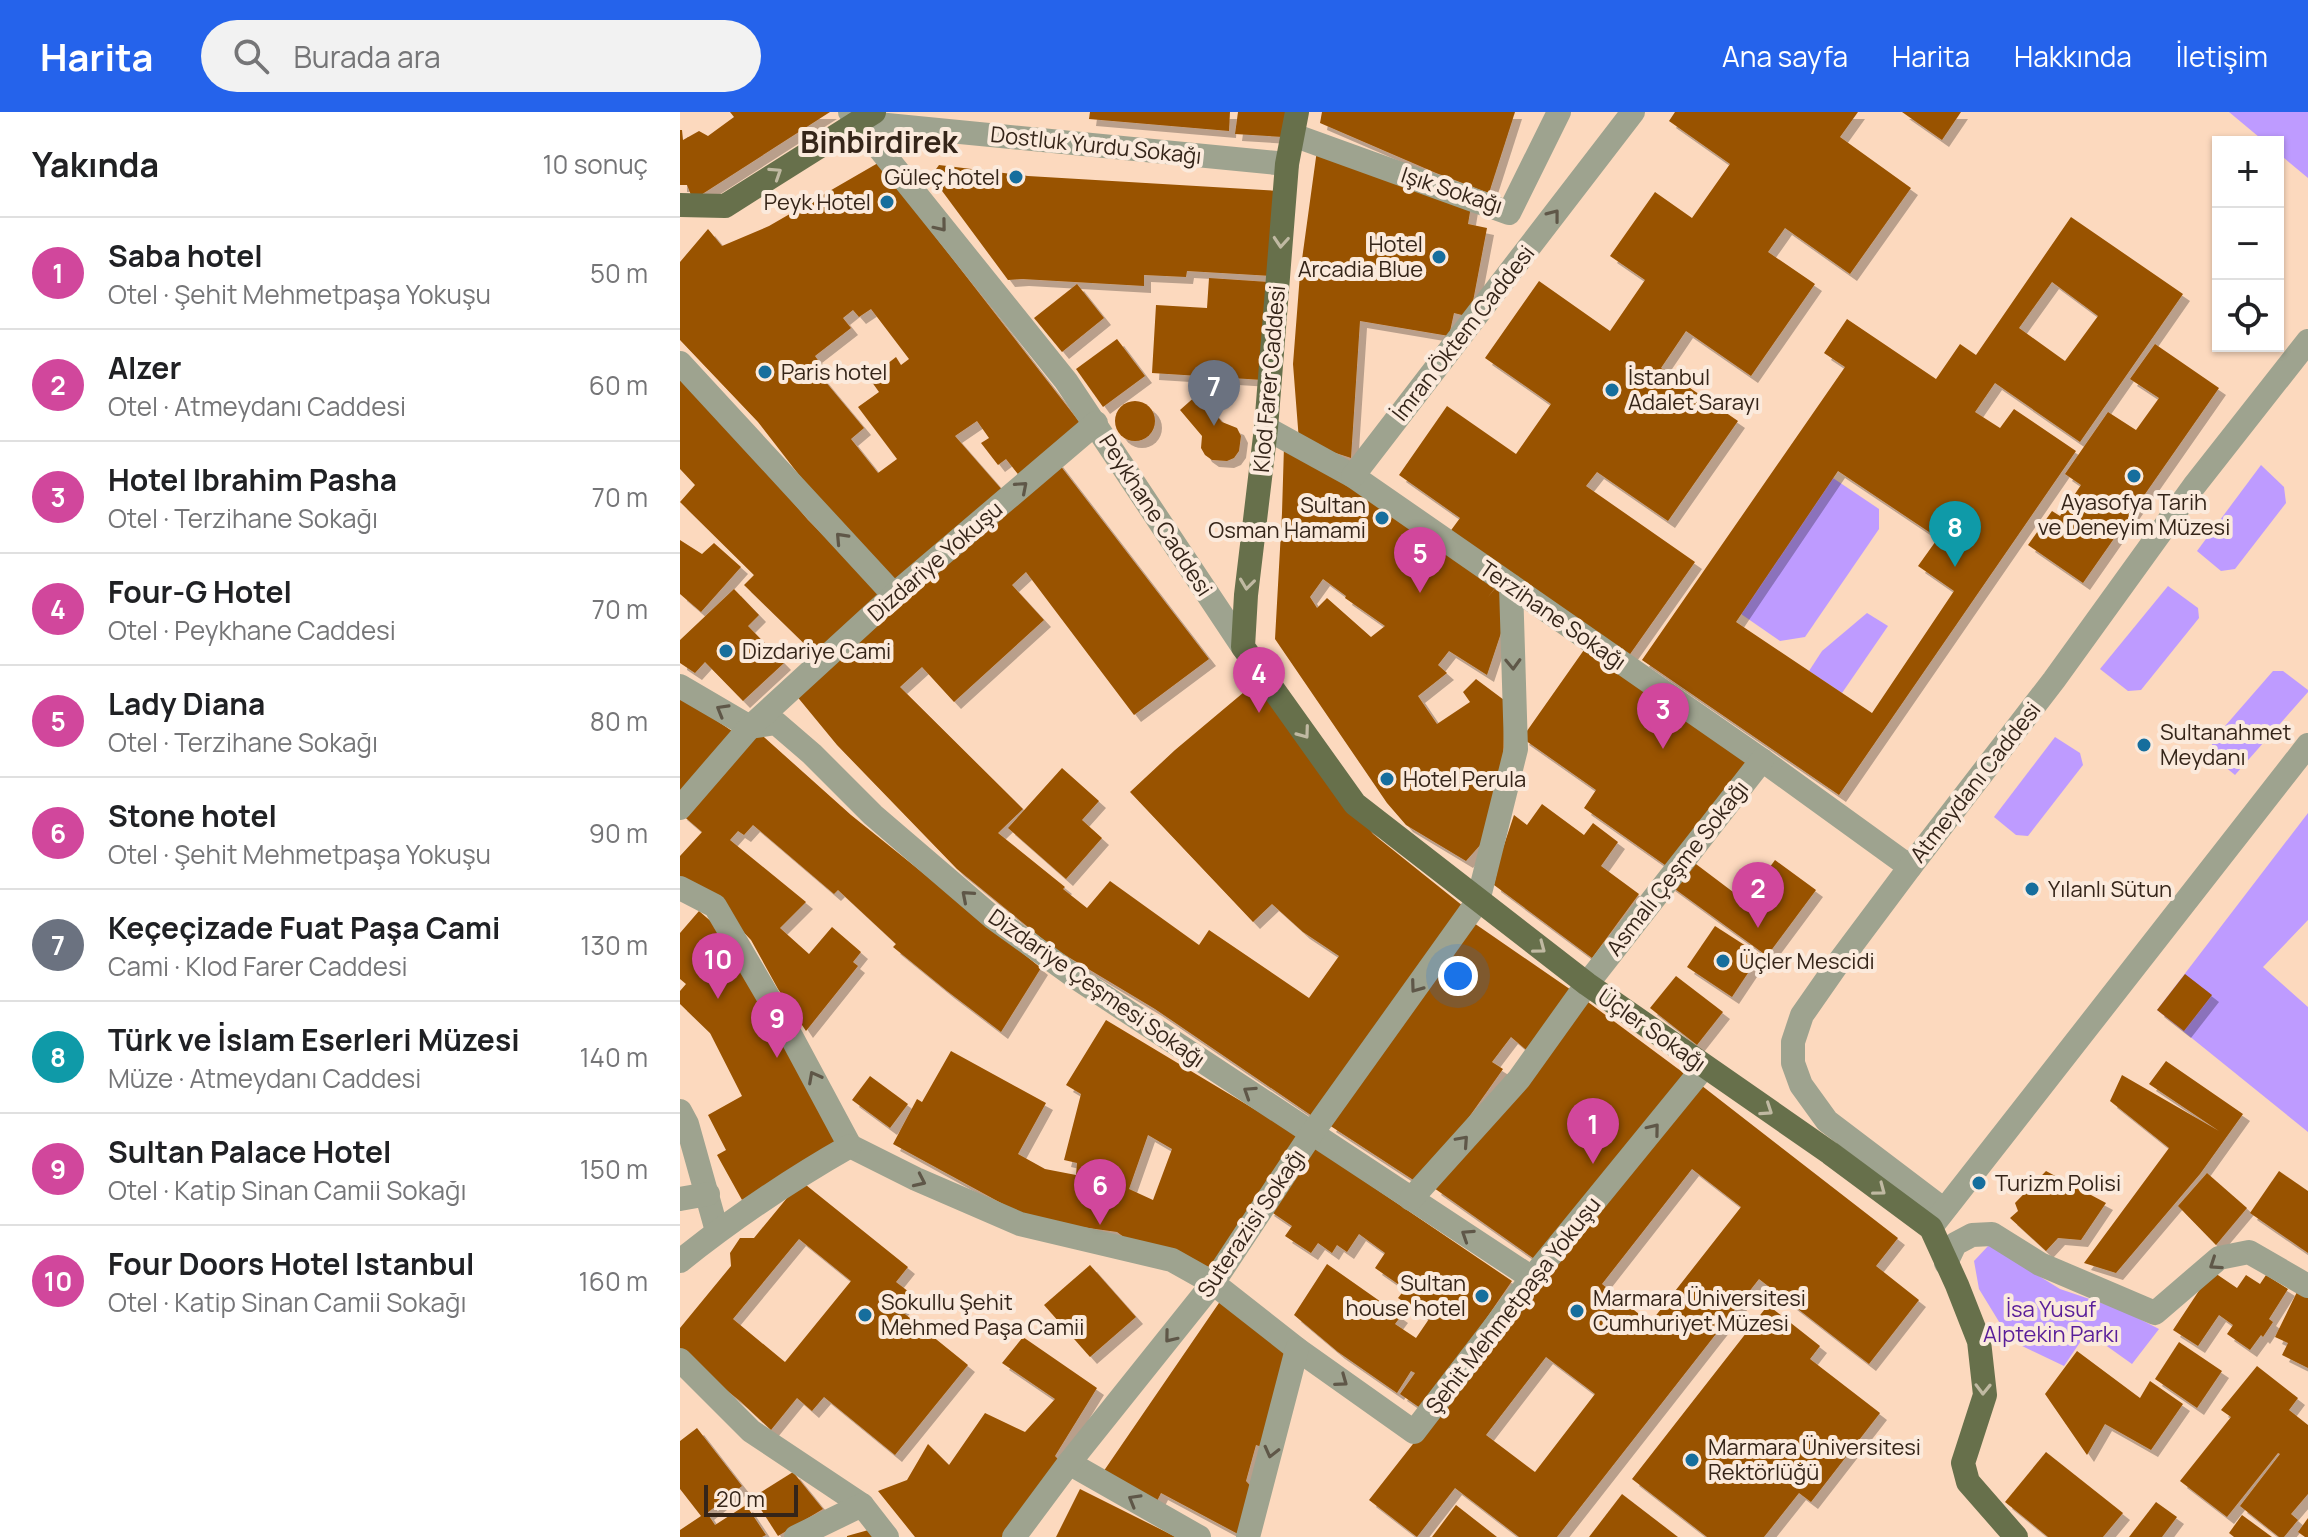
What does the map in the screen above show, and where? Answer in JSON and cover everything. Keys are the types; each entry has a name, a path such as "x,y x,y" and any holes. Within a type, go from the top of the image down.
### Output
{"main road":[{"path":"680,205 725,206 861,115"},
{"name":"Klod Farer Caddesi","path":"1243,647 1246,595 1266,428 1287,164 1295,123"},
{"name":"Peykhane Caddesi","path":"1243,647 1355,804 1478,901"},
{"name":"Üçler Sokağı","path":"1478,901 1704,1067 1830,1153 1937,1218"},
{"path":"1937,1218 1946,1263 1979,1341 1985,1395 1963,1463 1968,1482 2016,1537"}],"street":[{"name":"Işık Sokağı","path":"1295,123 1509,213 1559,112"},
{"name":"İmran Öktem Caddesi","path":"1353,476 1633,112"},
{"name":"Dostluk Yurdu Sokağı","path":"861,115 1287,164"},
{"name":"Peykhane Caddesi","path":"861,115 1096,423 1243,647"},
{"name":"Atmeydanı Caddesi","path":"1937,1218 1827,1121 1801,1085 1793,1063 1793,1042 1802,1015 1910,867 2054,680 2194,486 2308,341"},
{"path":"680,363 894,595"},
{"name":"Dizdariye Yokuşu","path":"680,808 750,727 894,595 1096,423"},
{"path":"1266,428 1353,476"},
{"name":"Terzihane Sokağı","path":"1353,476 1762,760 1910,867"},
{"path":"1478,901 1516,749 1511,586"},
{"name":"Dizdariye Çeşmesi Sokağı","path":"680,686 750,727 776,723 873,815 992,917 1078,979 1532,1278"},
{"path":"1937,1218 2308,745"},
{"name":"Asmalı Çeşme Sokağı","path":"1411,1199 1519,1079 1587,984 1762,760"},
{"path":"680,888 715,906 791,1036 850,1146 916,1179 1020,1224 1172,1260 1213,1283 1297,1349 1248,1537"},
{"name":"Suterazisi Sokağı","path":"1014,1537 1213,1283 1312,1133 1478,901"},
{"name":"Şehit Mehmetpaşa Yokuşu","path":"1297,1349 1414,1432 1532,1278 1704,1067"},
{"path":"680,1111 687,1124 717,1231"},
{"path":"680,1261 717,1231 796,1177 850,1146"},
{"path":"680,1199 708,1194"},
{"path":"1946,1263 1955,1244 1972,1235 1992,1234 2040,1264 2155,1313 2219,1258 2249,1252 2308,1286"},
{"path":"680,1360 751,1431 862,1505 887,1537"},
{"path":"1069,1463 1199,1537"},
{"path":"796,1537 862,1505"}],"green space":[{"path":"2229,112 2308,112 2308,178 2284,158 2284,136 2258,136"},
{"path":"2261,465 2284,487 2286,503 2235,569 2221,571 2197,551"},
{"path":"1833,478 1879,509 1879,529 1805,637 1780,641 1741,614"},
{"path":"2168,586 2198,608 2199,618 2141,690 2128,691 2100,669"},
{"path":"1867,613 1888,626 1842,693 1809,671 1822,651"},
{"path":"2273,671 2283,671 2308,692 2235,775 2212,756 2212,741"},
{"path":"2055,737 2080,753 2083,765 2028,836 2016,835 1994,817"},
{"path":"2308,813 2308,920 2263,967 2308,1007 2308,1132 2157,1010"},
{"name":"İsa Yusuf Alptekin Parkı","path":"1989,1245 2060,1289 2122,1310 2159,1329 2132,1364 2087,1332 2064,1366 2020,1345 2001,1325 1979,1289 1974,1261"}],"building":[{"path":"730,112 830,112 693,200 687,185 680,185 680,130 683,140 699,131 708,136 734,117"},
{"path":"1090,112 1230,112 1229,131 1089,119"},
{"path":"1238,112 1288,112 1283,137 1235,134"},
{"path":"1322,112 1515,112 1489,193 1320,123"},
{"name":"İstanbul Adalet Sarayı","path":"1675,112 1858,112 1840,137 1911,188 1850,274 1785,228 1768,252 1815,284 1751,376 1686,331 1661,368 1738,421 1668,521 1597,472 1586,486 1695,562 1628,657 1449,533 1460,518 1399,475 1447,406 1516,454 1551,404 1485,358 1539,281 1610,331 1645,280 1610,256 1655,192 1692,218 1730,164 1669,121"},
{"path":"1902,112 1961,112 1942,140"},
{"path":"1317,150 1471,206 1468,224 1487,228 1470,317 1454,313 1449,336 1360,321 1351,458 1299,441 1293,364 1300,274"},
{"path":"878,163 1084,428 1021,478 1006,459 998,465 981,443 989,438 977,421 955,436 1004,492 900,588 851,542 758,422 680,340 680,262 708,229 722,246 769,226","holes":["871,309 909,359 901,365 896,357 869,378 879,392 858,407 897,459 878,473 851,439 864,428 820,375 825,370 815,356 851,328 843,318 853,310 859,317"]},
{"path":"939,165 1028,176 1279,191 1273,276 1187,271 1186,277 1144,275 1144,286 1008,280 931,176"},
{"path":"2071,217 2183,294 2080,442 1995,383 1975,412 2000,428 2014,409 2076,451 1839,795 1642,660 1845,367 1824,353 1847,319 1936,379 1960,344 1976,355","holes":["2052,282 2098,316 2065,361 2019,328","1838,471 1938,538 1918,566 1954,591 1872,713 1736,622"]},
{"path":"1209,278 1269,282 1263,380 1152,373 1156,305 1207,308"},
{"path":"1077,284 1104,318 1062,352 1034,318"},
{"path":"1117,339 1145,376 1103,407 1076,369"},
{"path":"2155,344 2219,388 2083,583 2028,545 2052,511 2060,516 2081,485 2065,474 2108,412 2136,430 2159,398 2130,379"},
{"path":"680,377 740,440 808,520 884,595 820,659 744,585 754,575 680,502 695,485 680,469"},
{"path":"1198,394 1222,422 1237,428 1241,436 1239,451 1234,458 1212,460 1201,448 1202,436 1180,410"},
{"path":"1135,401 1149,407 1155,421 1149,435 1135,441 1121,435 1115,421 1121,407"},
{"path":"1284,446 1327,467 1495,588 1488,597 1502,580 1510,606 1487,675 1449,651 1438,665 1447,673 1418,696 1437,724 1470,702 1463,692 1476,679 1508,703 1503,763 1490,834 1466,861 1406,825 1387,803 1275,639","holes":["1323,579 1345,598 1385,626 1371,637 1327,598 1317,608 1310,597"]},
{"path":"1056,460 1209,659 1134,715 1026,572 1012,585 1044,620 954,702 922,667 900,687 1023,809 998,833 1087,908 1110,881 1199,945 1209,930 1309,998 1339,956 1303,932 1272,904 1253,922 1130,792 1256,682 1373,834 1468,910 1318,1120 1155,1009 1055,949 957,869 837,745 795,694"},
{"path":"680,540 702,554 714,543 741,567 701,612 680,594"},
{"name":"Dizdariye Cami","path":"734,589 759,615 748,626 784,663 743,701 705,662 695,673 680,663 680,640"},
{"path":"1586,647 1749,762 1672,870 1584,808 1596,790 1522,738"},
{"path":"680,696 738,735 680,801"},
{"path":"755,729 851,815 1041,968 1001,1032 893,947 896,944 838,890 834,894 753,825 744,835 738,831 730,840 806,902 780,928 809,954 832,927 861,952 853,962 858,966 806,1031 751,940 680,877 680,856 702,832 680,813"},
{"path":"1062,768 1099,801 1082,820 1102,838 1066,879 1008,828"},
{"path":"1542,804 1584,835 1593,823 1618,842 1601,866 1639,894 1592,958 1494,885 1514,815 1527,825"},
{"path":"1688,858 1745,901 1775,860 1816,890 1767,956 1668,884"},
{"path":"699,911 728,936 846,1145 742,1200 717,1155 726,1150 708,1115 742,1096 710,1033 680,1004 680,991 686,984 680,979 680,933"},
{"path":"1471,921 1574,992 1531,1054 1511,1037 1492,1062 1503,1069 1421,1185 1329,1125"},
{"name":"Üçler Mescidi","path":"1715,926 1760,955 1732,997 1687,967"},
{"path":"2185,974 2212,995 2184,1031 2157,1010"},
{"path":"1676,976 1723,1012 1697,1045 1650,1008"},
{"path":"1584,999 1689,1077 1540,1263 1434,1188"},
{"path":"1106,1020 1304,1139 1220,1270 1136,1246 1117,1232 1032,1220 893,1144 917,1099 922,1102 951,1051 1046,1103 1018,1154 1045,1169 1076,1175 1077,1163 1064,1160 1081,1094 1066,1085","holes":["1148,1135 1172,1149 1153,1200 1129,1189"]},
{"path":"2166,1061 2243,1114 2200,1174 2116,1273 2084,1263 2169,1148 2110,1101 2122,1075 2219,1131 2149,1084"},
{"path":"870,1076 908,1104 890,1128 852,1100"},
{"name":"Marmara Üniversitesi Cumhuriyet Müzesi","path":"1697,1082 1898,1238 1876,1266 1919,1300 1869,1364 1759,1279 1557,1537 1519,1537 1455,1488 1417,1537 1369,1500","holes":["1692,1169 1741,1207 1650,1323 1602,1284","1546,1357 1595,1394 1535,1472 1486,1435"]},
{"path":"1311,1145 1512,1281 1423,1410 1400,1394 1415,1373 1411,1371 1397,1393 1338,1352 1294,1315 1327,1264 1401,1316 1395,1324 1416,1338 1429,1319 1398,1298 1405,1289 1375,1268 1385,1253 1359,1234 1347,1252 1337,1245 1332,1253 1318,1243 1311,1253 1285,1236 1292,1226 1267,1209"},
{"path":"2046,1171 2106,1203 2081,1240 2058,1238 2046,1251 2010,1218 2018,1211 2015,1203"},
{"path":"2279,1171 2308,1191 2308,1253 2250,1213"},
{"path":"2207,1173 2247,1208 2216,1245 2178,1206"},
{"name":"Sokullu Şehit Mehmed Paşa Camii","path":"801,1181 908,1267 896,1282 913,1295 900,1310 968,1365 895,1455 824,1397 812,1411 797,1398 771,1430 680,1353 680,1328 731,1266 730,1253 740,1238 754,1238","holes":["799,1239 851,1281 785,1362 733,1319"]},
{"path":"1090,1265 1136,1317 1090,1357 1044,1305"},
{"path":"2212,1271 2237,1288 2246,1275 2260,1284 2266,1275 2288,1289 2269,1319 2273,1322 2250,1350 2227,1334 2233,1325 2219,1315 2198,1346 2173,1330"},
{"path":"2297,1292 2308,1298 2308,1368 2282,1355 2288,1343 2275,1337"},
{"path":"1221,1300 1290,1353 1268,1449 1256,1445 1246,1481 1259,1495 1238,1534 1161,1493 1154,1507 1099,1478"},
{"path":"1768,1305 1820,1346 1810,1359 1880,1413 1811,1502 1799,1493 1764,1537 1707,1537 1632,1479"},
{"path":"1023,1337 1097,1388 1055,1456 1064,1465 1007,1537 915,1537 878,1491 907,1480 928,1444 949,1465 985,1413 1025,1432 1055,1399 1002,1363"},
{"path":"2179,1342 2222,1371 2197,1408 2155,1379"},
{"path":"2077,1351 2140,1398 2150,1381 2183,1404 2151,1450 2105,1424 2087,1455 2045,1394"},
{"path":"2257,1366 2298,1398 2289,1410 2308,1425 2308,1494 2291,1514 2298,1520 2284,1537 2279,1537 2240,1506 2280,1454 2227,1517 2180,1481 2231,1417 2221,1410"},
{"path":"697,1428 742,1486 707,1513 715,1525 746,1505 766,1535 680,1537 680,1530 701,1516 680,1489 680,1441"},
{"path":"2046,1452 2123,1513 2103,1537 2048,1537 2005,1502"},
{"path":"793,1472 823,1509 778,1536 753,1497"},
{"path":"1080,1489 1176,1537 1056,1537"},
{"path":"1622,1494 1678,1537 1589,1537"},
{"path":"2156,1502 2177,1517 2162,1537 2129,1537"},
{"path":"1456,1505 1497,1537 1432,1537"},
{"path":"2242,1515 2272,1537 2234,1537 2229,1533"},
{"path":"2308,1518 2308,1537 2305,1537 2298,1532"},
{"path":"872,1529 879,1537 847,1537 847,1536"}],"place":[{"name":"Güleç hotel","path":"1016,177"},
{"name":"Peyk Hotel","path":"887,202"},
{"name":"Hotel Arcadia Blue","path":"1439,257"},
{"name":"Paris hotel","path":"765,372"},
{"name":"İstanbul Adalet Sarayı","path":"1612,390"},
{"name":"Keçeçizade Fuat Paşa Cami","path":"1214,426"},
{"name":"Ayasofya Tarih ve Deneyim Müzesi","path":"2134,476"},
{"name":"Sultan Osman Hamami","path":"1382,518"},
{"name":"Türk ve İslam Eserleri Müzesi","path":"1955,567"},
{"name":"Lady Diana","path":"1420,593"},
{"name":"Dizdariye Cami","path":"726,651"},
{"name":"Four-G Hotel","path":"1259,713"},
{"name":"Sultanahmet Meydanı","path":"2144,745"},
{"name":"Hotel Ibrahim Pasha","path":"1663,749"},
{"name":"Hotel Perula","path":"1387,779"},
{"name":"Yılanlı Sütun","path":"2032,889"},
{"name":"Alzer","path":"1758,928"},
{"name":"Üçler Mescidi","path":"1723,961"},
{"name":"Four Doors Hotel Istanbul","path":"718,999"},
{"name":"Sultan Palace Hotel","path":"777,1058"},
{"name":"Saba hotel","path":"1593,1164"},
{"name":"Turizm Polisi","path":"1979,1183"},
{"name":"Stone hotel","path":"1100,1225"},
{"name":"Sultan house hotel","path":"1482,1296"},
{"name":"Marmara Üniversitesi Cumhuriyet Müzesi","path":"1577,1311"},
{"name":"Sokullu Şehit Mehmed Paşa Camii","path":"865,1315"},
{"name":"Marmara Üniversitesi Rektörlüğü","path":"1692,1460"}],"district":[{"name":"Binbirdirek","path":"879,143"}]}
